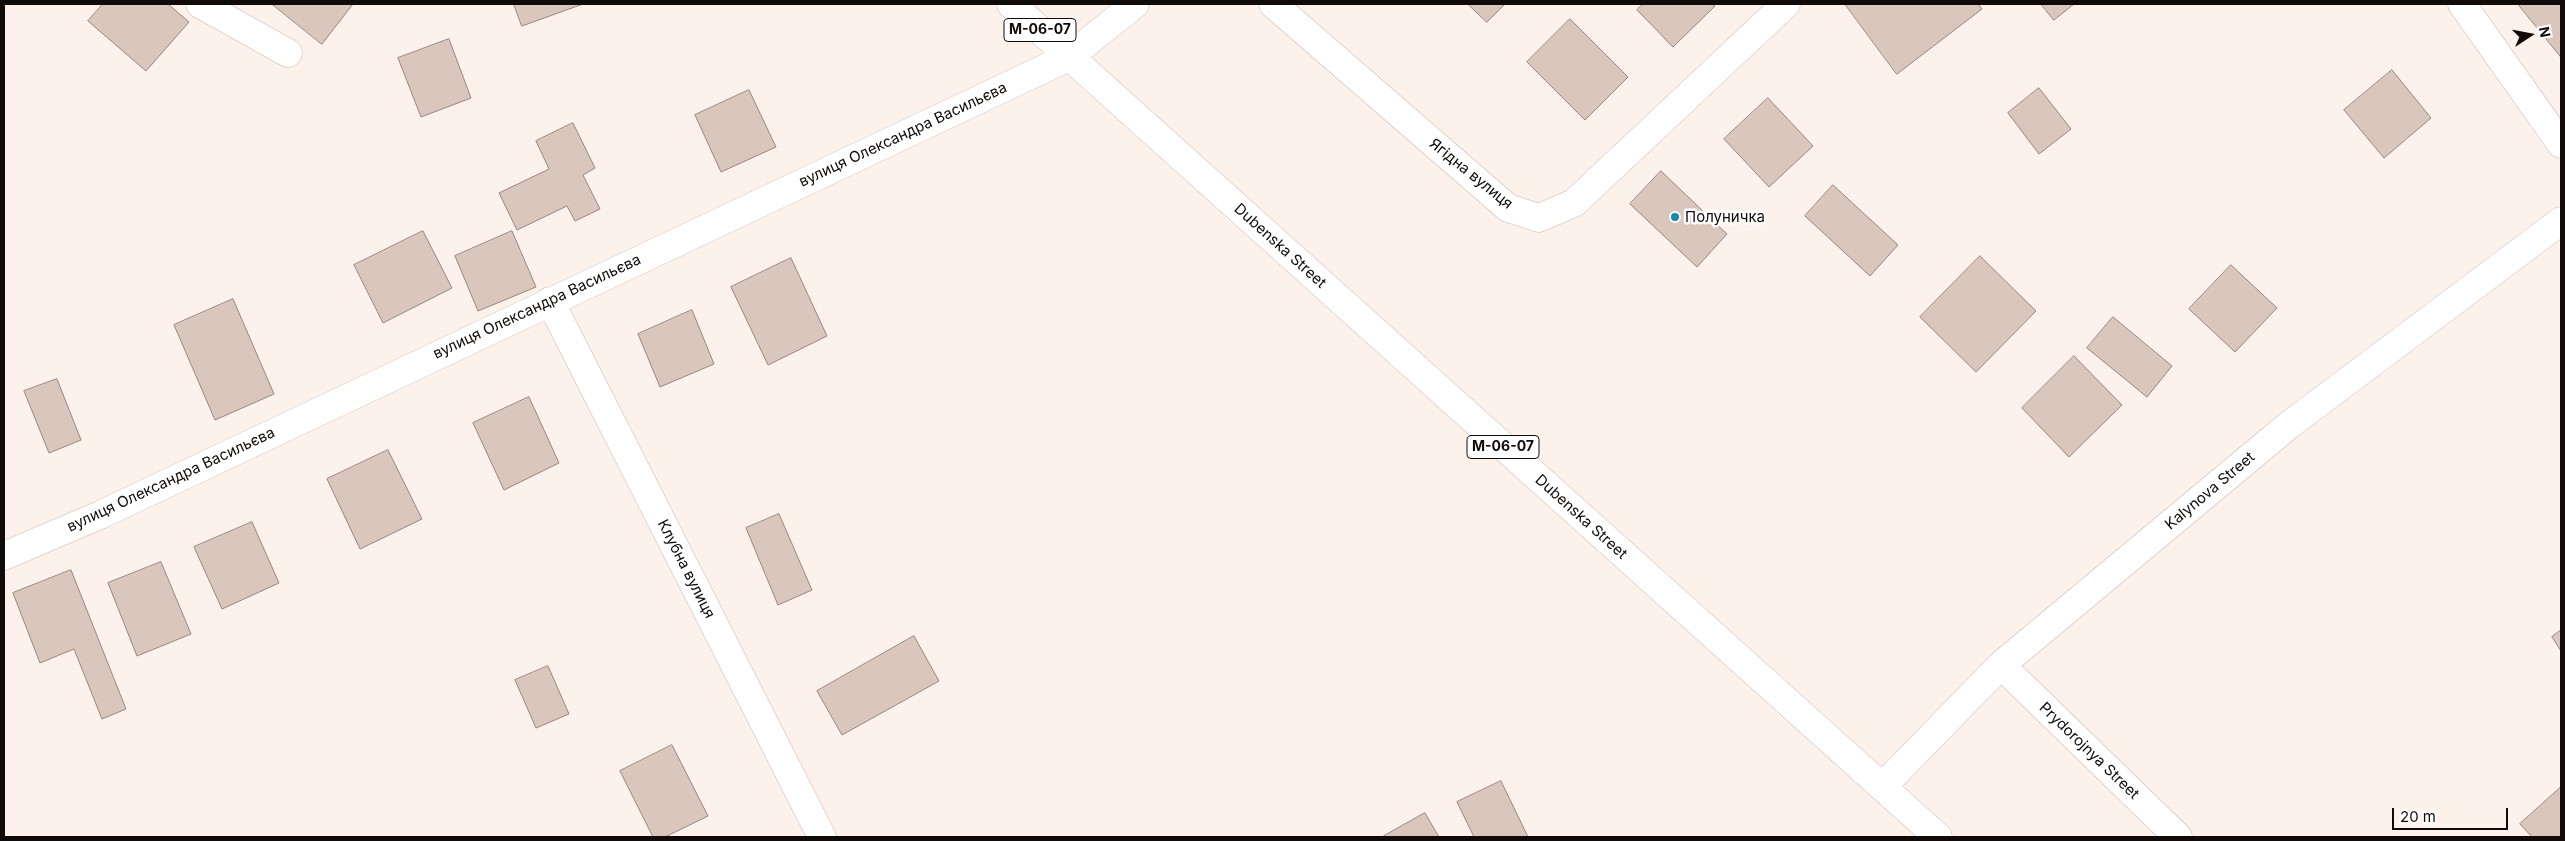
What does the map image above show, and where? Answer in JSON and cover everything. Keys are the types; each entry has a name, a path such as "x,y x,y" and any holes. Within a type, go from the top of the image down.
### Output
{"street":[{"path":"200,4 288,53"},
{"name":"М-06-07","path":"1011,4 1069,56"},
{"name":"вулиця Олександра Васильєва","path":"4,556 100,515 1069,56 1136,4"},
{"name":"Ягідна вулиця","path":"1274,4 1508,208 1540,218 1574,202 1786,4"},
{"path":"2462,4 2561,144"},
{"name":"Dubenska Street","path":"1069,56 1938,837"},
{"name":"Kalynova Street","path":"1882,787 2001,665 2289,424 2561,222"},
{"name":"Клубна вулиця","path":"550,301 822,837"},
{"name":"Prydorojnya Street","path":"2001,665 2178,837"}],"building":[{"path":"103,4 168,4 189,22 146,71 88,21"},
{"path":"272,4 353,4 322,44"},
{"path":"514,4 583,4 522,26"},
{"path":"1468,4 1505,4 1487,22"},
{"path":"1643,4 1712,4 1715,6 1673,47 1637,10"},
{"path":"1845,4 1978,4 1982,9 1897,74"},
{"path":"2041,4 2074,4 2054,20"},
{"path":"2518,4 2561,4 2561,57"},
{"path":"1570,19 1628,77 1585,120 1527,62"},
{"path":"449,39 471,98 421,117 398,58"},
{"path":"2392,70 2431,118 2384,158 2344,110"},
{"path":"2039,88 2071,129 2039,154 2008,113"},
{"path":"749,90 776,147 721,172 695,115"},
{"path":"1768,98 1813,146 1769,187 1724,139"},
{"path":"573,123 595,168 583,175 600,209 575,221 567,206 517,230 499,193 549,169 536,141"},
{"path":"1661,171 1727,234 1697,267 1630,204"},
{"path":"1833,185 1898,245 1870,276 1805,216"},
{"path":"423,231 452,288 383,323 354,265"},
{"path":"512,231 536,287 478,311 455,256"},
{"path":"1980,256 2036,311 1976,372 1920,317"},
{"path":"791,258 827,336 768,365 731,287"},
{"path":"2231,265 2277,308 2235,352 2189,309"},
{"path":"233,299 274,394 215,420 174,325"},
{"path":"692,310 714,364 660,387 638,334"},
{"path":"2113,317 2172,366 2147,397 2087,348"},
{"path":"2074,356 2122,405 2069,457 2022,408"},
{"path":"57,379 81,440 49,453 24,391"},
{"path":"529,397 559,463 504,490 473,423"},
{"path":"388,450 422,519 360,549 327,479"},
{"path":"779,514 812,590 778,605 746,528"},
{"path":"252,522 279,583 222,609 194,547"},
{"path":"161,562 191,634 137,656 108,583"},
{"path":"71,570 126,709 102,719 74,649 40,663 13,593"},
{"path":"2561,630 2561,651 2552,637"},
{"path":"914,636 939,681 842,735 817,691"},
{"path":"548,666 569,714 536,728 515,680"},
{"path":"672,745 708,816 665,837 653,837 620,771"},
{"path":"1501,781 1528,837 1474,837 1457,802"},
{"path":"2561,787 2561,837 2532,837 2520,824"},
{"path":"1425,813 1439,837 1382,837"}],"place":[{"name":"Полуничка","path":"1675,217"}]}
